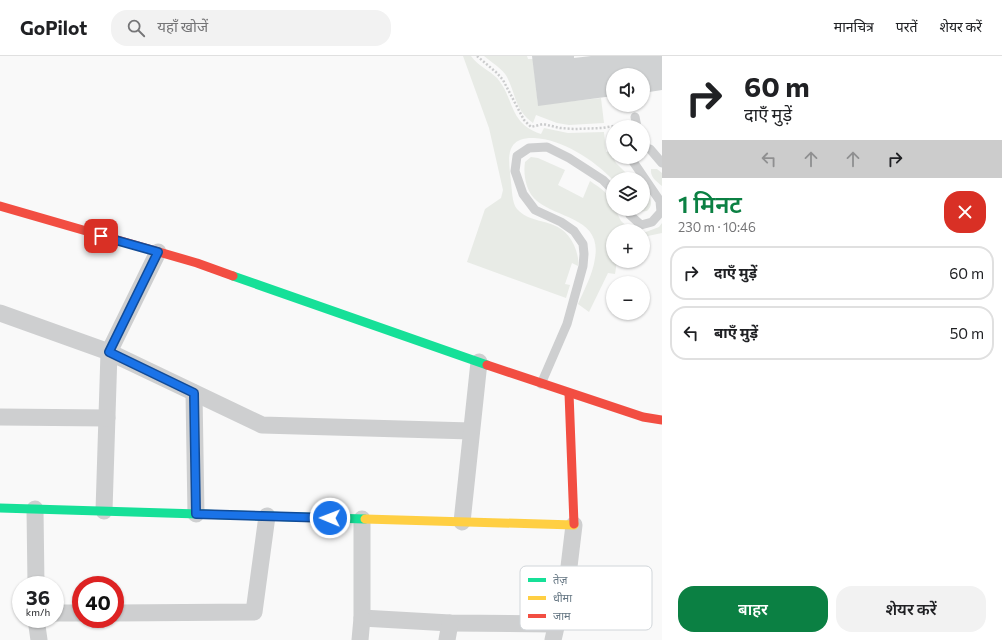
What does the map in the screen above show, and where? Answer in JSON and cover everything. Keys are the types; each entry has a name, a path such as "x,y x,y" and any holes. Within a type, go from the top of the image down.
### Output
{"street":[{"path":"0,206 197,263 541,384 643,417 662,420"},
{"path":"104,511 109,352 158,252"},
{"path":"0,313 109,352 262,425 471,431"},
{"path":"462,522 479,362"},
{"path":"194,393 196,514"},
{"path":"569,393 574,524 569,566"},
{"path":"0,417 107,418"},
{"path":"0,508 574,524"},
{"path":"35,509 36,576"},
{"path":"124,613 254,612 266,516"},
{"path":"360,640 362,618 362,519"},
{"path":"362,618 520,629"},
{"path":"447,640 450,623"},
{"path":"37,628 39,640"},
{"path":"531,630 554,632"}],"lane":[{"path":"541,384 567,324 583,266 583,244 574,231 561,222 535,210 523,194 515,171 517,156 528,148 547,147 569,158 606,183"},
{"path":"650,149 662,163"},
{"path":"631,216 641,225 652,222 661,212 660,201 650,186"}],"path":[{"path":"477,56 503,80 524,120 531,127 543,124 560,128 575,129 606,127"}],"shaded area":[{"path":"463,56 471,56 477,63 497,78 507,94 513,110 523,124 541,134 544,128 568,133 604,132 606,164 617,164 625,172 606,173 597,165 577,152 566,146 545,139 524,139 517,142 510,152 509,166 512,196 517,209 531,218 554,225 561,229 568,236 576,250 578,266 572,263 565,284 570,285 566,298 467,262 485,209 501,198 503,190 489,128"},
{"path":"484,56 527,56 528,59 533,59 538,105 601,98 604,123 569,125 557,123 536,115 533,123 527,118 519,107 505,74 500,68"},
{"path":"531,157 538,158 565,170 558,185 583,198 590,181 606,193 606,216 618,216 624,224 606,224 606,268 616,268 615,274 608,273 589,312 578,304 594,264 595,245 592,235 586,227 577,221 546,207 533,197 526,183 524,172 525,162"},
{"path":"651,169 657,169 662,173 662,186 652,177"},
{"path":"662,223 662,233 650,236 650,230 659,227"}],"building":[{"path":"532,56 574,56 574,58 591,56 662,56 662,90 650,92 650,68 606,68 606,97 538,106"}],"traffic: fast":[{"path":"233,276 487,365"},
{"path":"0,508 365,519"}],"traffic: slow":[{"path":"365,519 574,524"}],"traffic: jam":[{"path":"0,206 197,263 233,276"},
{"path":"487,365 643,417 662,420"},
{"path":"569,393 574,524"}],"route":[{"path":"101,236 158,252 109,352 194,393 196,514 330,518"}]}
